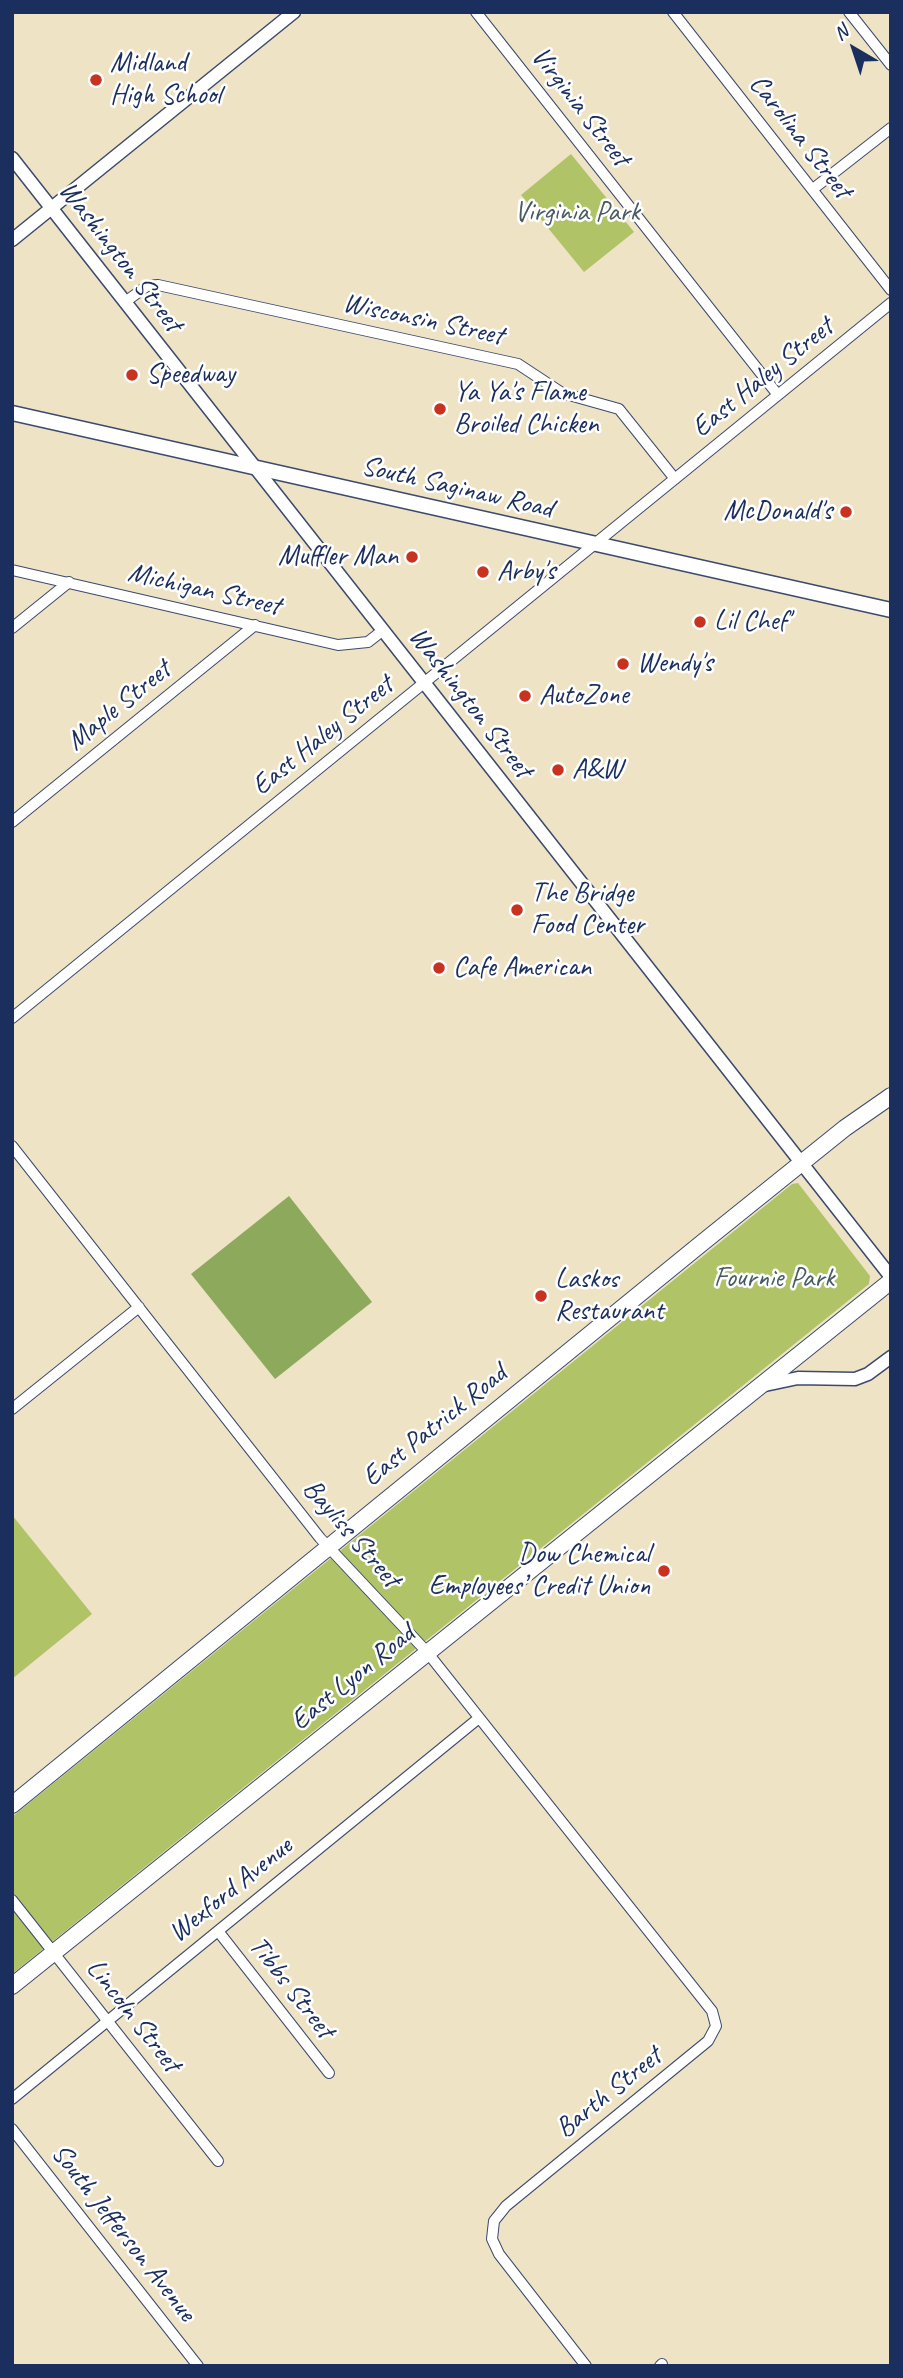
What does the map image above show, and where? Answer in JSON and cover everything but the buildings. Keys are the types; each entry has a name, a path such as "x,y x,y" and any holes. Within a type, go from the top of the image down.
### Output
{"highway":[{"path":"845,1128 891,1096"},
{"name":"East Patrick Road","path":"12,1805 845,1128"},
{"name":"East Lyon Road","path":"12,1986 891,1279"}],"main road":[{"name":"South Saginaw Road","path":"12,413 891,610"},
{"name":"East Patrick Road","path":"845,1128 891,1088"}],"street":[{"path":"12,240 294,12"},
{"name":"Virginia Street","path":"476,12 779,395"},
{"name":"Carolina Street","path":"673,12 891,290"},
{"path":"849,12 891,65"},
{"path":"813,190 891,128"},
{"name":"Washington Street","path":"12,158 891,1279"},
{"name":"Wisconsin Street","path":"125,302 148,285 158,285 518,364 562,393 619,409 675,479"},
{"name":"East Haley Street","path":"12,1018 891,303"},
{"name":"Michigan Street","path":"12,570 347,645 368,642 382,631"},
{"path":"12,628 69,582"},
{"name":"Maple Street","path":"12,822 255,625"},
{"name":"Bayliss Street","path":"12,1146 327,1547 427,1652 689,1980"},
{"path":"12,1409 139,1307"},
{"path":"754,1388 798,1378 855,1379 868,1374 891,1357"},
{"name":"Wexford Avenue","path":"12,2099 479,1718"},
{"name":"Lincoln Street","path":"12,1900 218,2161"},
{"name":"Tibbs Street","path":"218,1931 329,2073"},
{"name":"Barth Street","path":"586,2366 499,2254 491,2232 498,2213 708,2041 715,2032 715,2018 689,1980"},
{"name":"South Jefferson Avenue","path":"12,2129 198,2366"}],"green space":[{"name":"Virginia Park","path":"571,154 634,232 584,272 521,195"},
{"name":"Fournie Park","path":"798,1183 870,1276 869,1284 12,1974 12,1817 792,1184"},
{"path":"289,1196 372,1302 275,1379 191,1274"},
{"path":"12,1515 92,1614 12,1679"}],"place":[{"name":"Midland High School","path":"96,80"},
{"name":"Speedway","path":"132,375"},
{"name":"Ya Ya's Flame Broiled Chicken","path":"440,409"},
{"name":"McDonald's","path":"846,512"},
{"name":"Muffler Man","path":"412,557"},
{"name":"Arby's","path":"483,572"},
{"name":"Lil Chef'","path":"700,622"},
{"name":"Wendy's","path":"623,664"},
{"name":"AutoZone","path":"525,696"},
{"name":"A&W","path":"558,770"},
{"name":"The Bridge Food Center","path":"517,910"},
{"name":"Cafe American","path":"439,968"},
{"name":"Laskos Restaurant","path":"541,1296"},
{"name":"Dow Chemical Employees’ Credit Union","path":"664,1571"}]}
